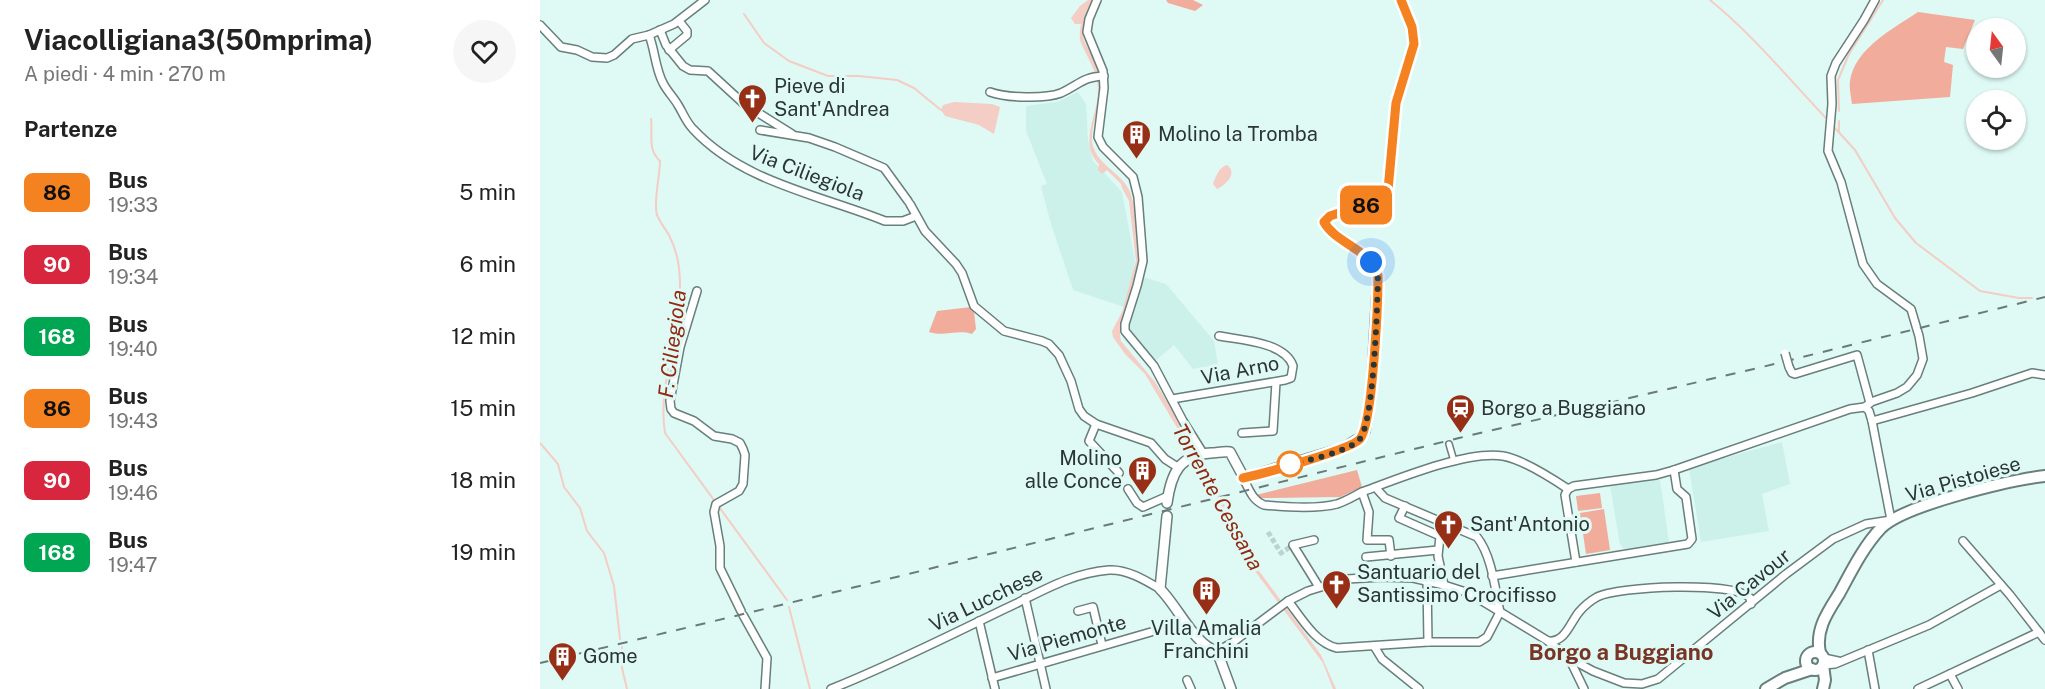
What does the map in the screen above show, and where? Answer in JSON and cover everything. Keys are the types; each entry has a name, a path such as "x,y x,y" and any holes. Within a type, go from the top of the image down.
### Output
{"main road":[{"name":"Via Pistoiese","path":"1891,520 1921,507 2011,481 2045,476"},
{"path":"1823,688 1816,661 1815,631 1864,551 1881,528 1891,520"},
{"path":"1768,688 1816,661"}],"street":[{"path":"540,25 561,48 603,58 614,55 632,39 649,35 679,21 705,0"},
{"path":"1097,0 1089,19 1087,32 1101,62 1104,75 1098,129 1099,140 1103,147 1130,173 1138,197 1143,261 1125,331 1149,358 1182,421 1203,453"},
{"path":"1243,478 1343,448 1359,441 1365,431 1371,396 1378,276 1371,262 1324,222 1330,216 1372,202 1388,190 1396,103 1414,44 1412,27 1401,0"},
{"path":"1576,562 1565,495 1568,489 1574,486 1656,475 1674,470 1867,405 1906,387 1917,375 1923,359 1911,309 1877,284 1863,264 1840,182 1828,151 1832,104 1831,76 1836,63 1875,0"},
{"path":"669,50 687,35 687,31 679,21"},
{"path":"660,30 669,50 683,66 690,70 708,71 744,104 792,134"},
{"name":"Via Ciliegiola","path":"649,35 663,83 688,122 705,140 738,164 763,177 885,221 903,221 916,216"},
{"path":"990,92 1023,96 1056,94 1092,76 1104,75"},
{"path":"760,130 792,134 835,147 884,168 909,202 926,231 962,273 974,306 1004,331 1049,344 1059,355 1071,381 1079,409 1084,416 1096,424 1151,443 1165,459 1179,468"},
{"path":"697,291 680,347 670,401 671,408 674,413 694,422 714,436 740,443 743,449 745,455 743,484 739,491 716,504 714,512 721,554 720,568 767,658 765,689"},
{"name":"Via Arno","path":"1172,399 1290,378 1293,366 1289,357 1271,346 1219,336"},
{"path":"1785,352 1789,367 1795,374 1857,356 1891,520"},
{"path":"1872,422 2032,373 2045,375"},
{"path":"1242,433 1273,431 1276,382"},
{"path":"1096,424 1090,435 1090,444 1119,473"},
{"path":"1449,444 1454,461"},
{"path":"1128,489 1137,503 1143,507 1168,500 1170,486 1186,459 1203,453 1230,452 1256,500 1264,505 1334,504 1454,461 1480,456 1504,456 1528,466 1568,489"},
{"path":"1492,576 1688,544 1692,539 1686,497 1677,489 1674,470"},
{"path":"1288,601 1319,639 1331,646 1355,648 1428,642 1482,641 1487,637 1500,612 1484,548 1477,537 1369,490"},
{"path":"1369,490 1367,540 1389,540 1391,556"},
{"path":"1404,506 1399,518 1440,536"},
{"path":"1167,516 1160,589 1210,650 1217,651 1232,643 1288,601 1319,587 1360,578 1427,580 1480,598 1548,641 1569,658 1584,689"},
{"name":"Via Cavour","path":"1569,658 1603,676 1624,683 1635,685 1650,683 1658,679 1786,574 1833,539 1866,524 1891,520"},
{"path":"1444,523 1438,550 1444,585"},
{"path":"1314,540 1293,545 1319,587"},
{"path":"1963,541 2045,640"},
{"path":"1366,557 1438,550"},
{"name":"Via Lucchese","path":"831,689 1068,578 1110,570 1130,573 1160,589"},
{"path":"1427,580 1428,642"},
{"path":"1816,661 1832,665 1935,622 2001,585"},
{"path":"1548,641 1561,637 1588,602 1608,593 1673,587 1714,589 1745,594 1750,598 1750,604"},
{"path":"1025,598 1046,689"},
{"path":"1078,610 1093,607 1102,645"},
{"path":"979,621 995,689"},
{"name":"Via Piemonte","path":"992,678 1040,662 1151,632"},
{"path":"1918,689 2039,632"},
{"path":"1374,646 1382,659 1419,689"},
{"path":"1868,650 1875,689"},
{"path":"1217,651 1231,689"},
{"path":"1950,674 1958,689"},
{"path":"1187,680 1191,689"}],"shaded area":[{"path":"1166,0 1193,0 1203,5 1195,11 1168,3"},
{"path":"1918,12 1966,19 1966,42 1963,49 1946,47 1944,62 1953,65 1950,97 1852,104 1850,81 1853,69 1867,49"},
{"path":"1078,92 1086,104 1088,140 1093,161 1122,192 1135,261 1133,274 1166,284 1214,341 1221,382 1213,385 1209,366 1193,369 1174,345 1150,365 1126,342 1121,334 1127,308 1073,290 1041,186 1047,184 1026,131 1026,106 1057,102"},
{"path":"971,307 974,312 976,329 972,334 929,332 937,311"},
{"path":"1782,442 1790,484 1762,494 1769,531 1701,542 1689,468"},
{"path":"1357,470 1362,487 1340,497 1261,498 1256,495"},
{"path":"1660,480 1669,542 1625,550 1620,544 1610,486"},
{"path":"1600,493 1602,508 1578,511 1576,496"},
{"path":"1604,509 1610,550 1586,554 1580,513"}],"water":[{"name":"Torrente Cessana","path":"1088,0 1094,0 1085,21 1083,35 1101,82 1092,143 1098,156 1129,190 1139,238 1139,262 1121,324 1121,341 1155,382 1205,463 1248,556 1321,655 1336,689 1333,689 1323,663 1246,559 1213,488 1145,374 1125,354 1113,337 1112,331 1122,312 1136,261 1129,201 1121,184 1107,170 1102,174 1098,170 1099,164 1090,148 1089,138 1098,84 1081,43 1081,24 1075,24 1071,18"},
{"path":"954,102 992,104 1000,107 994,134 979,125 945,116 941,110 943,105"},
{"path":"1227,165 1231,172 1230,178 1217,189 1213,184 1215,178"}],"waterway":[{"path":"1710,0 1756,42 1826,118"},
{"path":"1839,111 1838,80 1849,54 1883,0"},
{"path":"744,14 764,43 789,61 828,76 897,80 914,88 941,110"},
{"name":"F. Ciliegiola","path":"651,119 653,152 660,161 656,210 675,248 680,281 677,324 664,397 665,433 787,600"},
{"path":"1839,121 1839,132"},
{"path":"1834,127 1855,150 1895,218 1916,243 1980,291 2032,298"},
{"path":"540,443 558,464 564,487 580,508 587,531 604,553 614,586 620,639"},
{"path":"789,607 810,689"},
{"path":"622,647 622,668 627,689"}],"tunnel":[{"path":"1268,532 1281,553 1293,545"}],"railway":[{"path":"540,663 2045,297"}],"bus line":[{"name":"86","path":"1243,478 1328,454 1359,441 1365,431 1371,396 1378,276 1371,262 1324,222 1326,217 1372,202 1388,190 1394,112 1414,44 1409,16 1401,0"}],"place":[{"name":"Pieve di Sant'Andrea","path":"753,124"},
{"name":"Molino la Tromba","path":"1137,160"},
{"name":"Borgo a Buggiano","path":"1460,434"},
{"name":"Molino alle Conce","path":"1143,496"},
{"name":"Sant'Antonio","path":"1449,550"},
{"name":"Santuario del Santissimo Crocifisso","path":"1336,610"},
{"name":"Villa Amalia Franchini","path":"1206,616"},
{"name":"Gome","path":"562,682"}],"district":[{"name":"Borgo a Buggiano","path":"1621,652"}],"route":[{"path":"1290,464 1328,454 1359,441 1365,431 1371,396 1378,280 1377,271 1371,262"}]}
